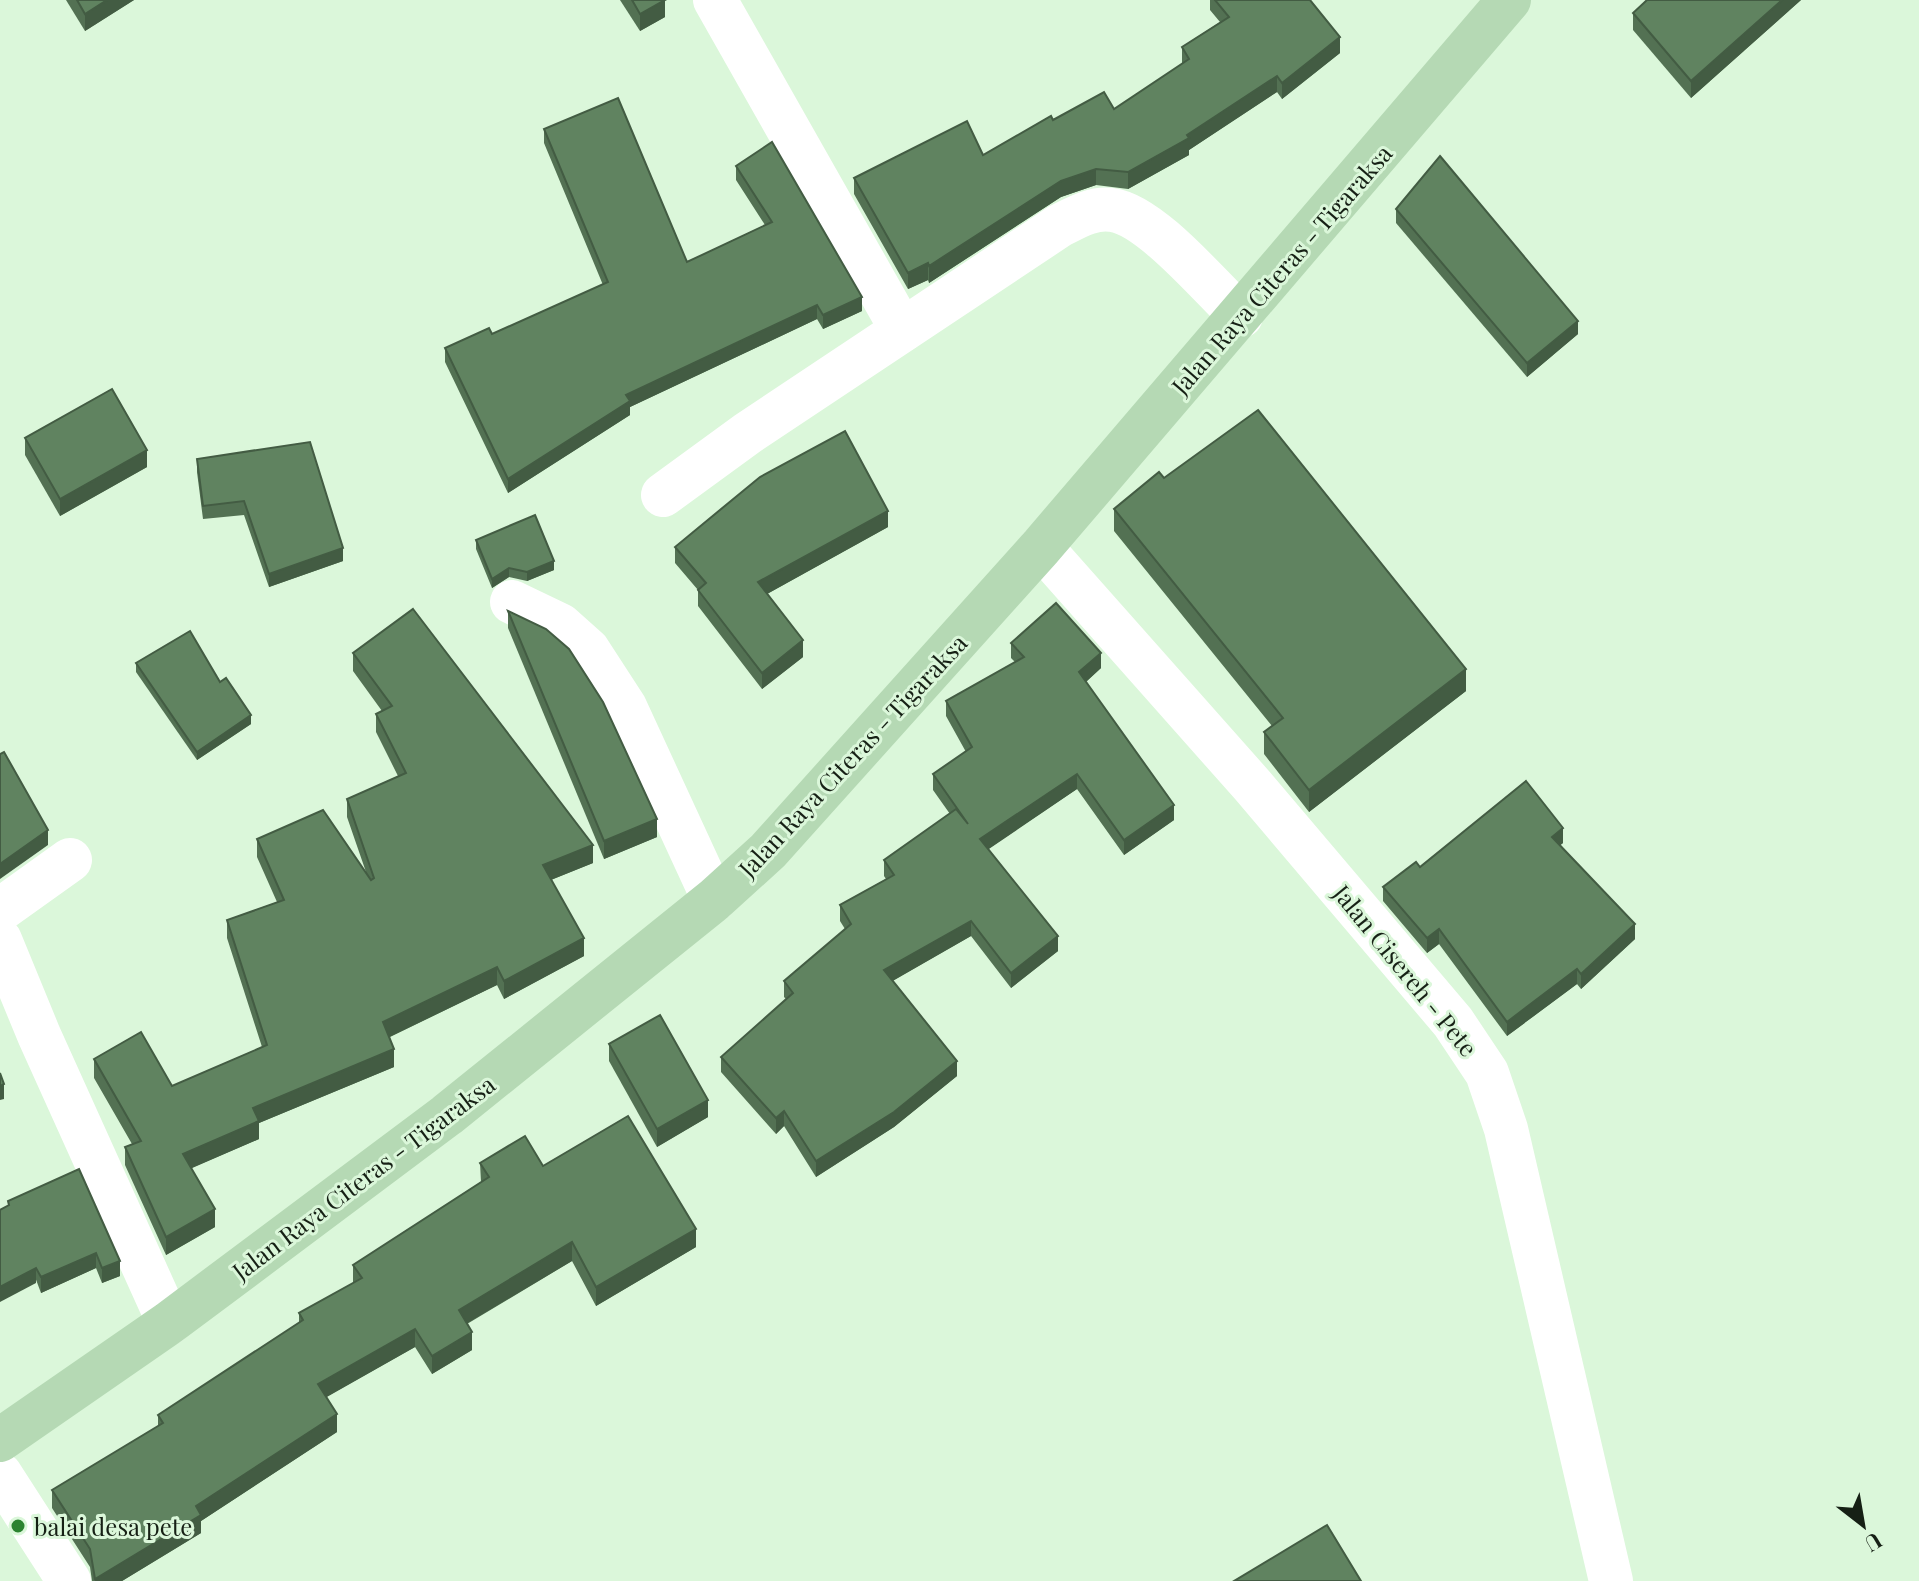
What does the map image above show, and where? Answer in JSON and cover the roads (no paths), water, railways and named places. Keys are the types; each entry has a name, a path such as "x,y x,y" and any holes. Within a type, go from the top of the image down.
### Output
{"main road":[{"name":"Jalan Raya Citeras - Tigaraksa","path":"0,1440 169,1323 447,1115 714,900 768,851 837,778 1041,547 1509,0"}],"street":[{"path":"715,0 902,330"},
{"path":"663,495 748,433 902,330 1059,226 1089,212 1111,209 1142,220 1241,316"},
{"name":"Jalan Cisereh - Pete","path":"1041,547 1252,785 1453,1022 1487,1073 1506,1129 1611,1581"},
{"path":"512,602 560,625 588,650 625,707 714,900"},
{"path":"0,910 70,860"},
{"path":"0,940 39,1035 169,1323"},
{"path":"0,1474 69,1581"}],"place":[{"name":"balai desa pete","path":"18,1526"}]}
